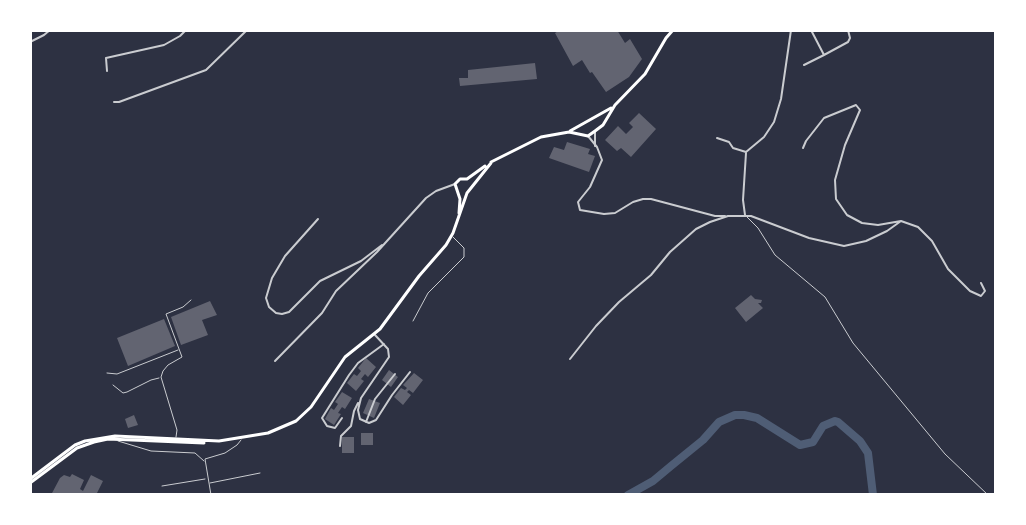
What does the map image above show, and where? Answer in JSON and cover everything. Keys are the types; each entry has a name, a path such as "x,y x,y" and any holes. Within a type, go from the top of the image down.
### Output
{"main road":[{"path":"568,132 586,135 595,131 615,105 645,75 673,30"},
{"path":"459,215 456,189 460,179 467,179 491,162 541,137 568,132 583,125 615,105"},
{"path":"598,115 603,117 604,121"},
{"path":"583,125 582,129 586,135"},
{"path":"30,481 78,448 94,442 113,440 172,443 241,438 268,433 296,421 315,402 340,363 375,335 398,308 419,276 440,253 451,236 467,193 491,162"},
{"path":"467,179 471,187"},
{"path":"456,189 467,193"},
{"path":"30,481 75,445 85,441 115,436 212,441"},
{"path":"172,443 176,439"}],"street":[{"path":"30,42 44,36 50,30"},
{"path":"107,71 106,58 164,45 186,30"},
{"path":"114,102 206,70 248,30"},
{"path":"745,215 743,200 746,152 764,137 774,122 781,99 791,30"},
{"path":"811,30 824,55"},
{"path":"804,65 848,42 850,38 848,30"},
{"path":"803,148 824,118 856,105 860,110 835,180 836,199 847,215 862,223 878,225 902,221 918,227 924,232 948,269 970,291 981,296 985,291 981,283"},
{"path":"595,131 595,146"},
{"path":"586,135 602,160 590,187 578,202 580,210 604,214 615,213 633,202 651,199 715,216 745,215 808,238 844,246 866,241 902,221"},
{"path":"717,138 729,142 733,148 746,152"},
{"path":"275,361 318,317 336,291 430,195 447,188 456,189"},
{"path":"570,359 604,318 619,302 643,283 670,252 696,229 728,216"},
{"path":"318,219 285,256 272,278 266,298 269,307 276,313 289,312 320,281 361,261 386,241"},
{"path":"340,446 341,436 351,426 354,408 389,357 388,349 375,335"},
{"path":"342,418 335,428 327,426 322,418 358,363 384,344"},
{"path":"361,398 358,407 359,417 366,423 372,423 378,418 410,372"},
{"path":"366,423 375,399 395,374"}],"lane":[{"path":"745,215 758,228 775,255 825,297 853,343 945,454 988,495"},
{"path":"413,321 428,293 464,257 464,248 451,236"},
{"path":"176,439 177,430 161,378 165,368 182,357 165,314 183,307 191,300"},
{"path":"107,373 117,374 180,349"},
{"path":"113,384 123,393 151,380 161,378"},
{"path":"204,461 206,458 220,455 231,449 241,438"},
{"path":"113,440 151,451 195,453 204,461 211,495"},
{"path":"208,484 260,473"},
{"path":"162,486 207,478"}],"building":[{"path":"560,30 617,30 625,43 630,39 642,59 629,77 606,92 582,60 573,66 555,33"},
{"path":"535,63 537,79 460,86 459,78 468,78 468,70"},
{"path":"639,113 656,129 631,157 621,148 617,151 605,140 618,126 626,134 633,127 629,123"},
{"path":"567,142 590,149 588,154 595,156 589,172 549,158 554,147 564,150"},
{"path":"751,295 755,299 762,300 758,303 763,308 746,322 735,308"},
{"path":"210,301 217,315 202,320 208,335 181,345 171,317"},
{"path":"164,319 175,346 128,366 117,338"},
{"path":"366,358 376,367 368,377 365,374 361,379 364,381 356,391 347,383 354,374 357,376 361,371 358,368"},
{"path":"389,370 398,377 391,387 382,380"},
{"path":"414,373 423,380 413,393 409,390 407,392 411,395 403,405 394,397 401,388 405,390 407,388 403,385"},
{"path":"342,392 352,398 345,409 342,407 338,413 341,414 334,425 325,419 331,408 334,410 338,404 335,402"},
{"path":"369,399 380,403 374,418 363,413"},
{"path":"134,415 138,425 128,428 125,419"},
{"path":"361,433 373,433 373,445 361,445"},
{"path":"342,437 354,437 354,453 342,453"},
{"path":"72,474 84,480 80,489 83,491 91,475 103,481 96,495 51,495 60,478 64,475 70,477"}],"waterway":[{"path":"628,495 653,481 703,440 719,422 735,415 757,418 800,445 813,442 823,426 838,422 860,441 868,453 873,495"}]}
